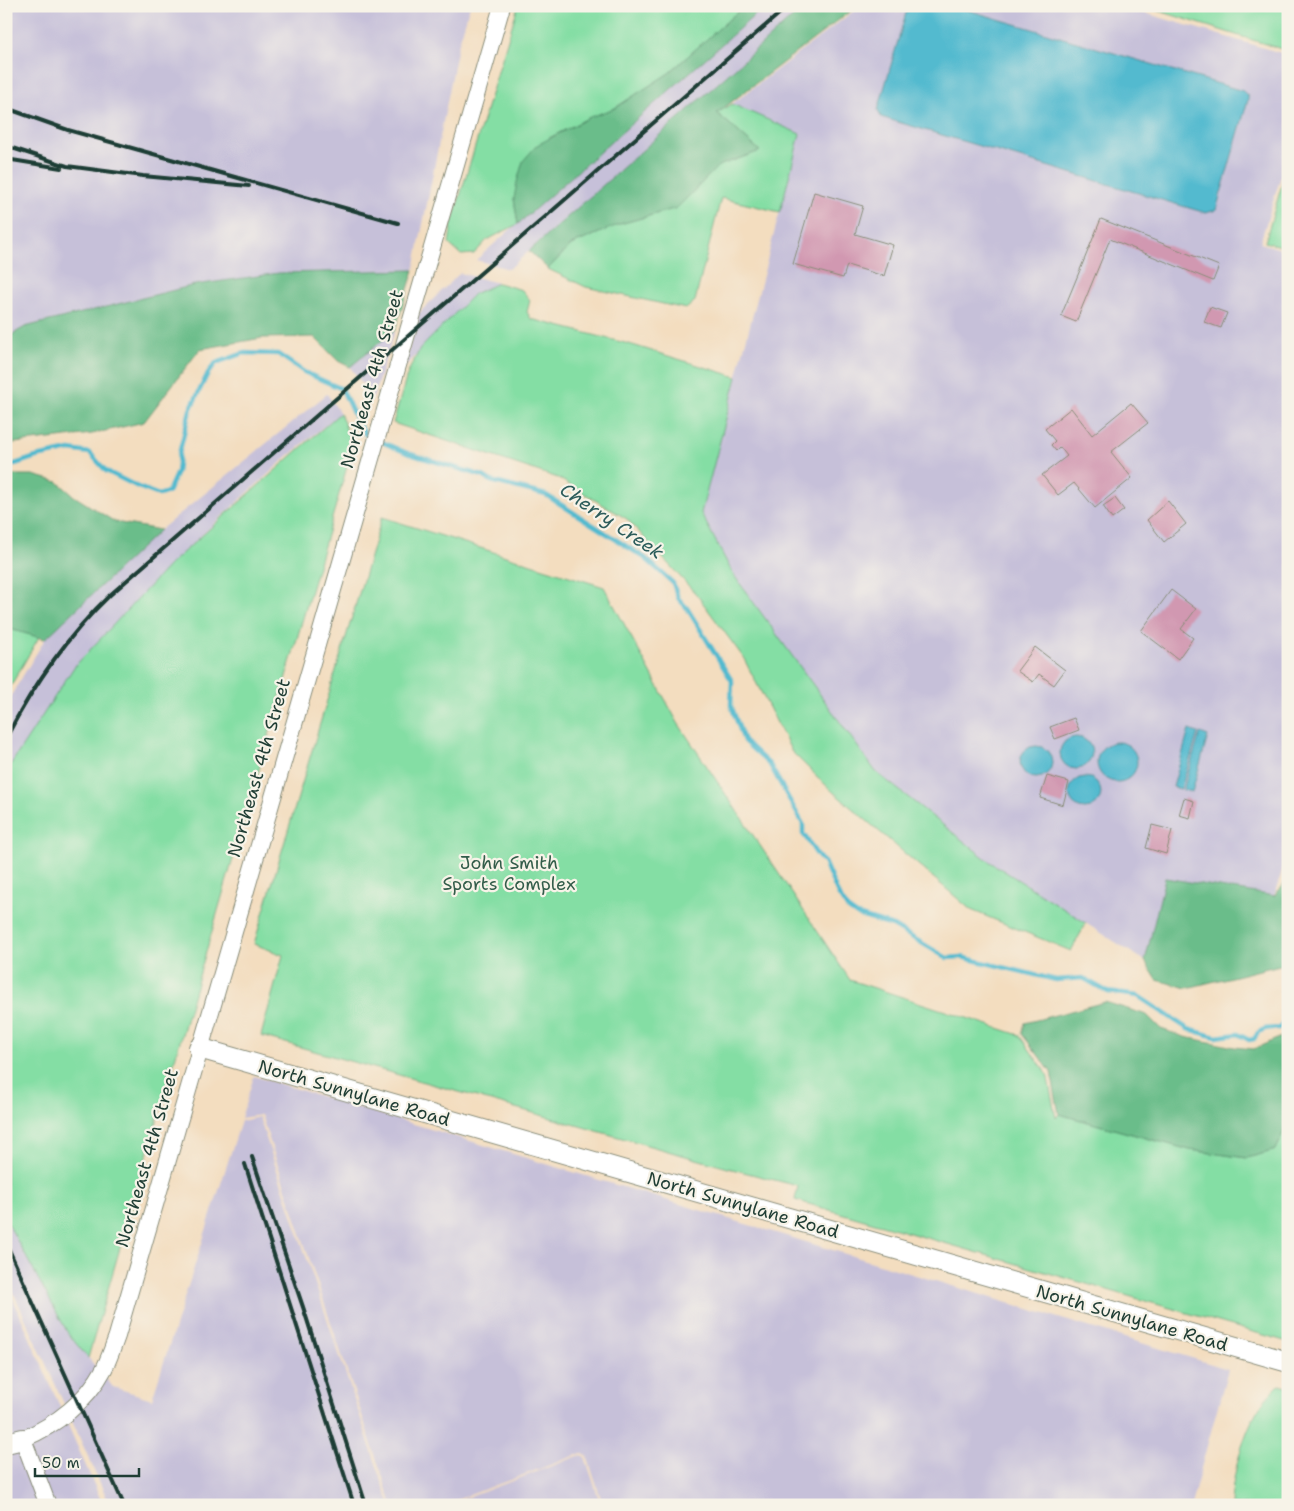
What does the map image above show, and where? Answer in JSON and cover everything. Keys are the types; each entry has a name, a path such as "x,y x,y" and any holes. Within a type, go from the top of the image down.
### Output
{"street":[{"name":"Northeast 4th Street","path":"48,1505 14,1441 39,1432 59,1419 88,1391 104,1369 117,1336 502,6"},
{"name":"North Sunnylane Road","path":"199,1048 1288,1362"}],"shaded area":[{"path":"6,6 470,6 458,46 414,270 279,273 195,285 25,327 6,338"},
{"path":"765,6 805,6 509,269 476,260"},
{"path":"860,6 1121,6 1288,55 1288,154 1260,243 1288,251 1288,853 1274,896 1165,878 1145,961 990,862 876,772 733,574 701,513 800,134 732,104"},
{"path":"460,273 498,283 474,294 403,369 418,314"},
{"path":"395,330 373,398 350,367"},
{"path":"327,394 340,413 288,456 170,564 74,667 6,776 6,704 45,639 160,530"},
{"path":"254,1076 1228,1369 1191,1505 603,1505 587,1456 582,1453 443,1505 392,1505 261,1115 241,1118"},
{"path":"259,1117 390,1505 110,1505 6,1276 6,1220 69,1335 113,1387 152,1399 241,1121"},
{"path":"6,1283 103,1505 6,1505"},
{"path":"581,1455 585,1457 601,1505 448,1505"}],"green space":[{"path":"518,6 744,6 669,73 615,108 586,119 549,138 514,199 518,224 487,240 474,254 461,255 449,244 452,222"},
{"path":"744,6 765,6 518,224 514,199 517,182 523,161 537,145 590,117 615,108 669,73"},
{"path":"805,6 857,6 717,113 760,151 718,166 677,208 620,224 571,245 548,269 529,251"},
{"path":"1143,6 1288,6 1288,51"},
{"path":"732,104 800,134 780,212 721,198 695,301 686,309 586,287 548,269 571,245 620,224 677,208 718,166 760,151 717,113"},
{"path":"1288,164 1288,248 1265,242"},
{"path":"414,270 395,330 350,367 338,361 314,337 262,338 200,349 144,422 92,434 6,444 6,338 25,327 195,285 279,273"},
{"path":"498,283 522,290 530,300 527,312 531,319 629,344 737,377 701,513 733,574 876,772 990,862 1086,923 1071,951 971,910 832,791 792,752 743,657 697,595 627,519 558,478 393,423 408,372 420,349 474,294"},
{"path":"340,413 353,446 88,1358 69,1335 6,1220 6,776 11,764 74,667 170,564"},
{"path":"6,475 33,475 58,482 74,496 115,522 160,530 45,639 6,628"},
{"name":"John Smith Sports Complex","path":"382,517 604,587 678,723 850,980 1019,1035 1047,1074 1056,1118 1059,1114 1190,1150 1247,1158 1276,1150 1288,1121 1288,1342 795,1200 798,1186 261,1036 283,955 254,944"},
{"path":"6,628 39,637 6,694"},
{"path":"1165,878 1274,896 1288,880 1288,963 1187,988 1157,980 1145,961"},
{"path":"1105,1002 1147,1015 1161,1029 1185,1037 1234,1047 1254,1049 1288,1034 1288,1121 1276,1150 1247,1158 1190,1150 1059,1114 1051,1072 1022,1034 1025,1023"},
{"path":"1279,1385 1288,1387 1288,1505 1231,1505 1236,1467 1249,1427 1261,1405"}],"water":[{"path":"908,6 954,6 1243,91 1248,96 1248,100 1216,210 1206,213 881,117 878,110"},
{"path":"1189,730 1198,733 1181,789 1173,787"},
{"path":"1200,733 1208,736 1192,792 1183,790"},
{"path":"1076,737 1088,741 1092,753 1088,765 1076,769 1064,765 1060,753 1064,741"},
{"path":"1117,742 1131,748 1137,762 1131,776 1117,782 1103,776 1097,762 1103,748"},
{"path":"1036,746 1048,750 1052,762 1048,774 1036,778 1024,774 1020,762 1024,750"},
{"path":"1085,777 1097,781 1101,793 1097,805 1085,809 1073,805 1069,793 1073,781"}],"building":[{"path":"814,192 863,206 855,234 893,245 884,276 847,265 843,278 793,264"},
{"path":"1101,219 1219,266 1213,281 1110,239 1076,322 1061,316"},
{"path":"1210,307 1227,313 1221,328 1204,322"},
{"path":"1131,403 1148,423 1111,452 1132,478 1095,508 1074,483 1058,495 1042,475 1067,456 1060,447 1056,451 1051,445 1055,441 1045,429 1071,408 1092,435"},
{"path":"1115,498 1124,510 1112,519 1103,506"},
{"path":"1168,501 1186,524 1164,542 1147,520"},
{"path":"1171,590 1196,609 1181,629 1193,638 1178,659 1141,631"},
{"path":"1035,647 1065,670 1054,685 1039,674 1033,682 1017,671"},
{"path":"1074,718 1079,730 1055,739 1050,727"},
{"path":"1047,776 1069,782 1063,805 1040,798"},
{"path":"1184,798 1194,801 1190,818 1179,815"},
{"path":"1152,825 1172,830 1166,854 1146,848"}],"waterway":[{"name":"Cherry Creek","path":"6,467 36,457 70,450 90,453 106,471 159,495 168,492 177,472 179,454 190,410 208,373 216,363 244,353 278,354 304,372 342,389 358,424 366,435 407,453 483,476 491,481 546,495 645,558 673,583 678,598 687,608 732,681 731,705 744,741 770,765 803,824 803,834 824,862 838,894 847,908 857,915 893,926 947,958 961,957 1056,980 1083,978 1108,992 1138,996 1188,1029 1216,1037 1238,1034 1249,1040 1254,1039 1264,1029 1279,1028 1288,1018"}],"railway":[{"path":"6,738 52,662 79,627 110,595 788,6"},
{"path":"6,108 68,130 398,223"},
{"path":"6,146 67,166 143,176 249,186"},
{"path":"6,159 61,168"},
{"path":"252,1157 303,1307 366,1505"},
{"path":"245,1164 354,1505"},
{"path":"6,1243 124,1505"}]}
